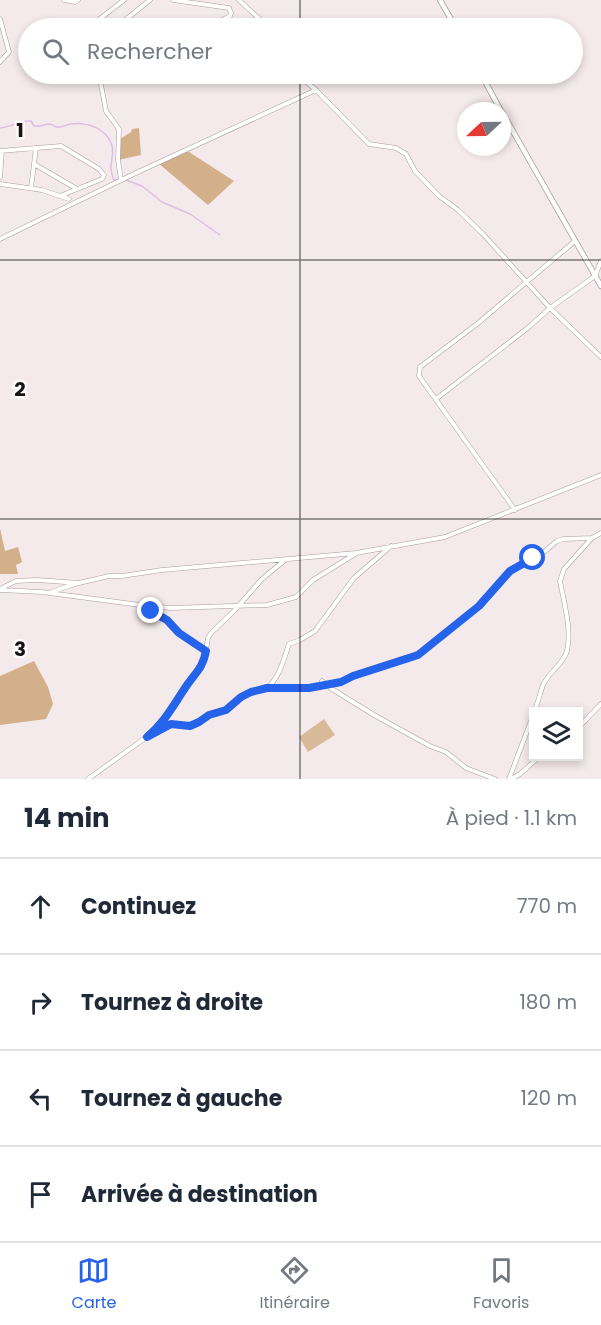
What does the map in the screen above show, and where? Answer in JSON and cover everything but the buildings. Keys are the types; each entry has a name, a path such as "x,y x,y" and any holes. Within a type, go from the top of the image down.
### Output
{"main road":[{"path":"440,0 450,18"},
{"path":"487,84 497,102"},
{"path":"511,127 601,286"}],"street":[{"path":"64,0 75,2 78,0"},
{"path":"100,18 123,0"},
{"path":"129,18 150,0"},
{"path":"173,0 229,8 231,16 227,18"},
{"path":"239,0 258,18"},
{"path":"0,19 2,38 9,52 0,62"},
{"path":"101,84 106,111 119,129 118,160 121,180"},
{"path":"309,84 369,144 396,148 406,153 415,171 439,196 458,210 483,234 526,283 601,357"},
{"path":"0,239 316,90"},
{"path":"0,177 1,151 61,146 102,171 104,178 60,195"},
{"path":"31,188 36,148"},
{"path":"34,164 77,189"},
{"path":"0,184 31,188 69,199"},
{"path":"515,510 419,376 420,367 461,337 575,241"},
{"path":"436,399 550,308 595,276 601,261"},
{"path":"46,593 109,576 234,565 271,559 356,553 451,536 601,475"},
{"path":"536,707 543,685 554,668 563,660 567,651 569,635 561,575 592,538 601,533"},
{"path":"267,688 309,688 341,682 418,655 479,606 510,571 544,552 557,541 592,538"},
{"path":"147,737 171,724 190,726 209,715 226,710 241,697 272,685 283,664 289,644 315,631 354,578 392,546"},
{"path":"0,590 46,593 170,608 267,606 296,597 313,580 356,553"},
{"path":"88,779 161,725 187,685 201,669 211,633 262,579 286,559"},
{"path":"0,590 16,581 79,583"},
{"path":"140,605 167,620 179,633 206,651"},
{"path":"322,681 374,715 430,746 446,752 466,768 495,779"},
{"path":"583,724 601,704"},
{"path":"510,779 529,726"},
{"path":"510,779 520,774 534,761"}],"shaded area":[{"path":"139,128 141,155 118,160 120,139 132,129"},
{"path":"186,150 234,181 208,205 158,163"},
{"path":"0,528 5,551 18,547 22,562 16,565 18,574 0,574"},
{"path":"34,661 48,687 53,704 46,719 0,725 0,676"},
{"path":"324,719 335,735 308,752 299,737"}],"waterway":[{"path":"0,128 28,121 31,121 34,126 52,124 59,127 77,124 95,127 104,133 111,143 113,148 112,174 114,180 118,180"},
{"path":"126,180 142,186 162,202 190,214 220,235"}],"route":[{"path":"151,611 167,620 179,633 206,651 201,669 187,685 166,719 147,737 171,724 190,726 209,715 226,710 251,692 267,688 317,687 341,682 353,676 409,660 479,606 510,571 533,558"}]}
